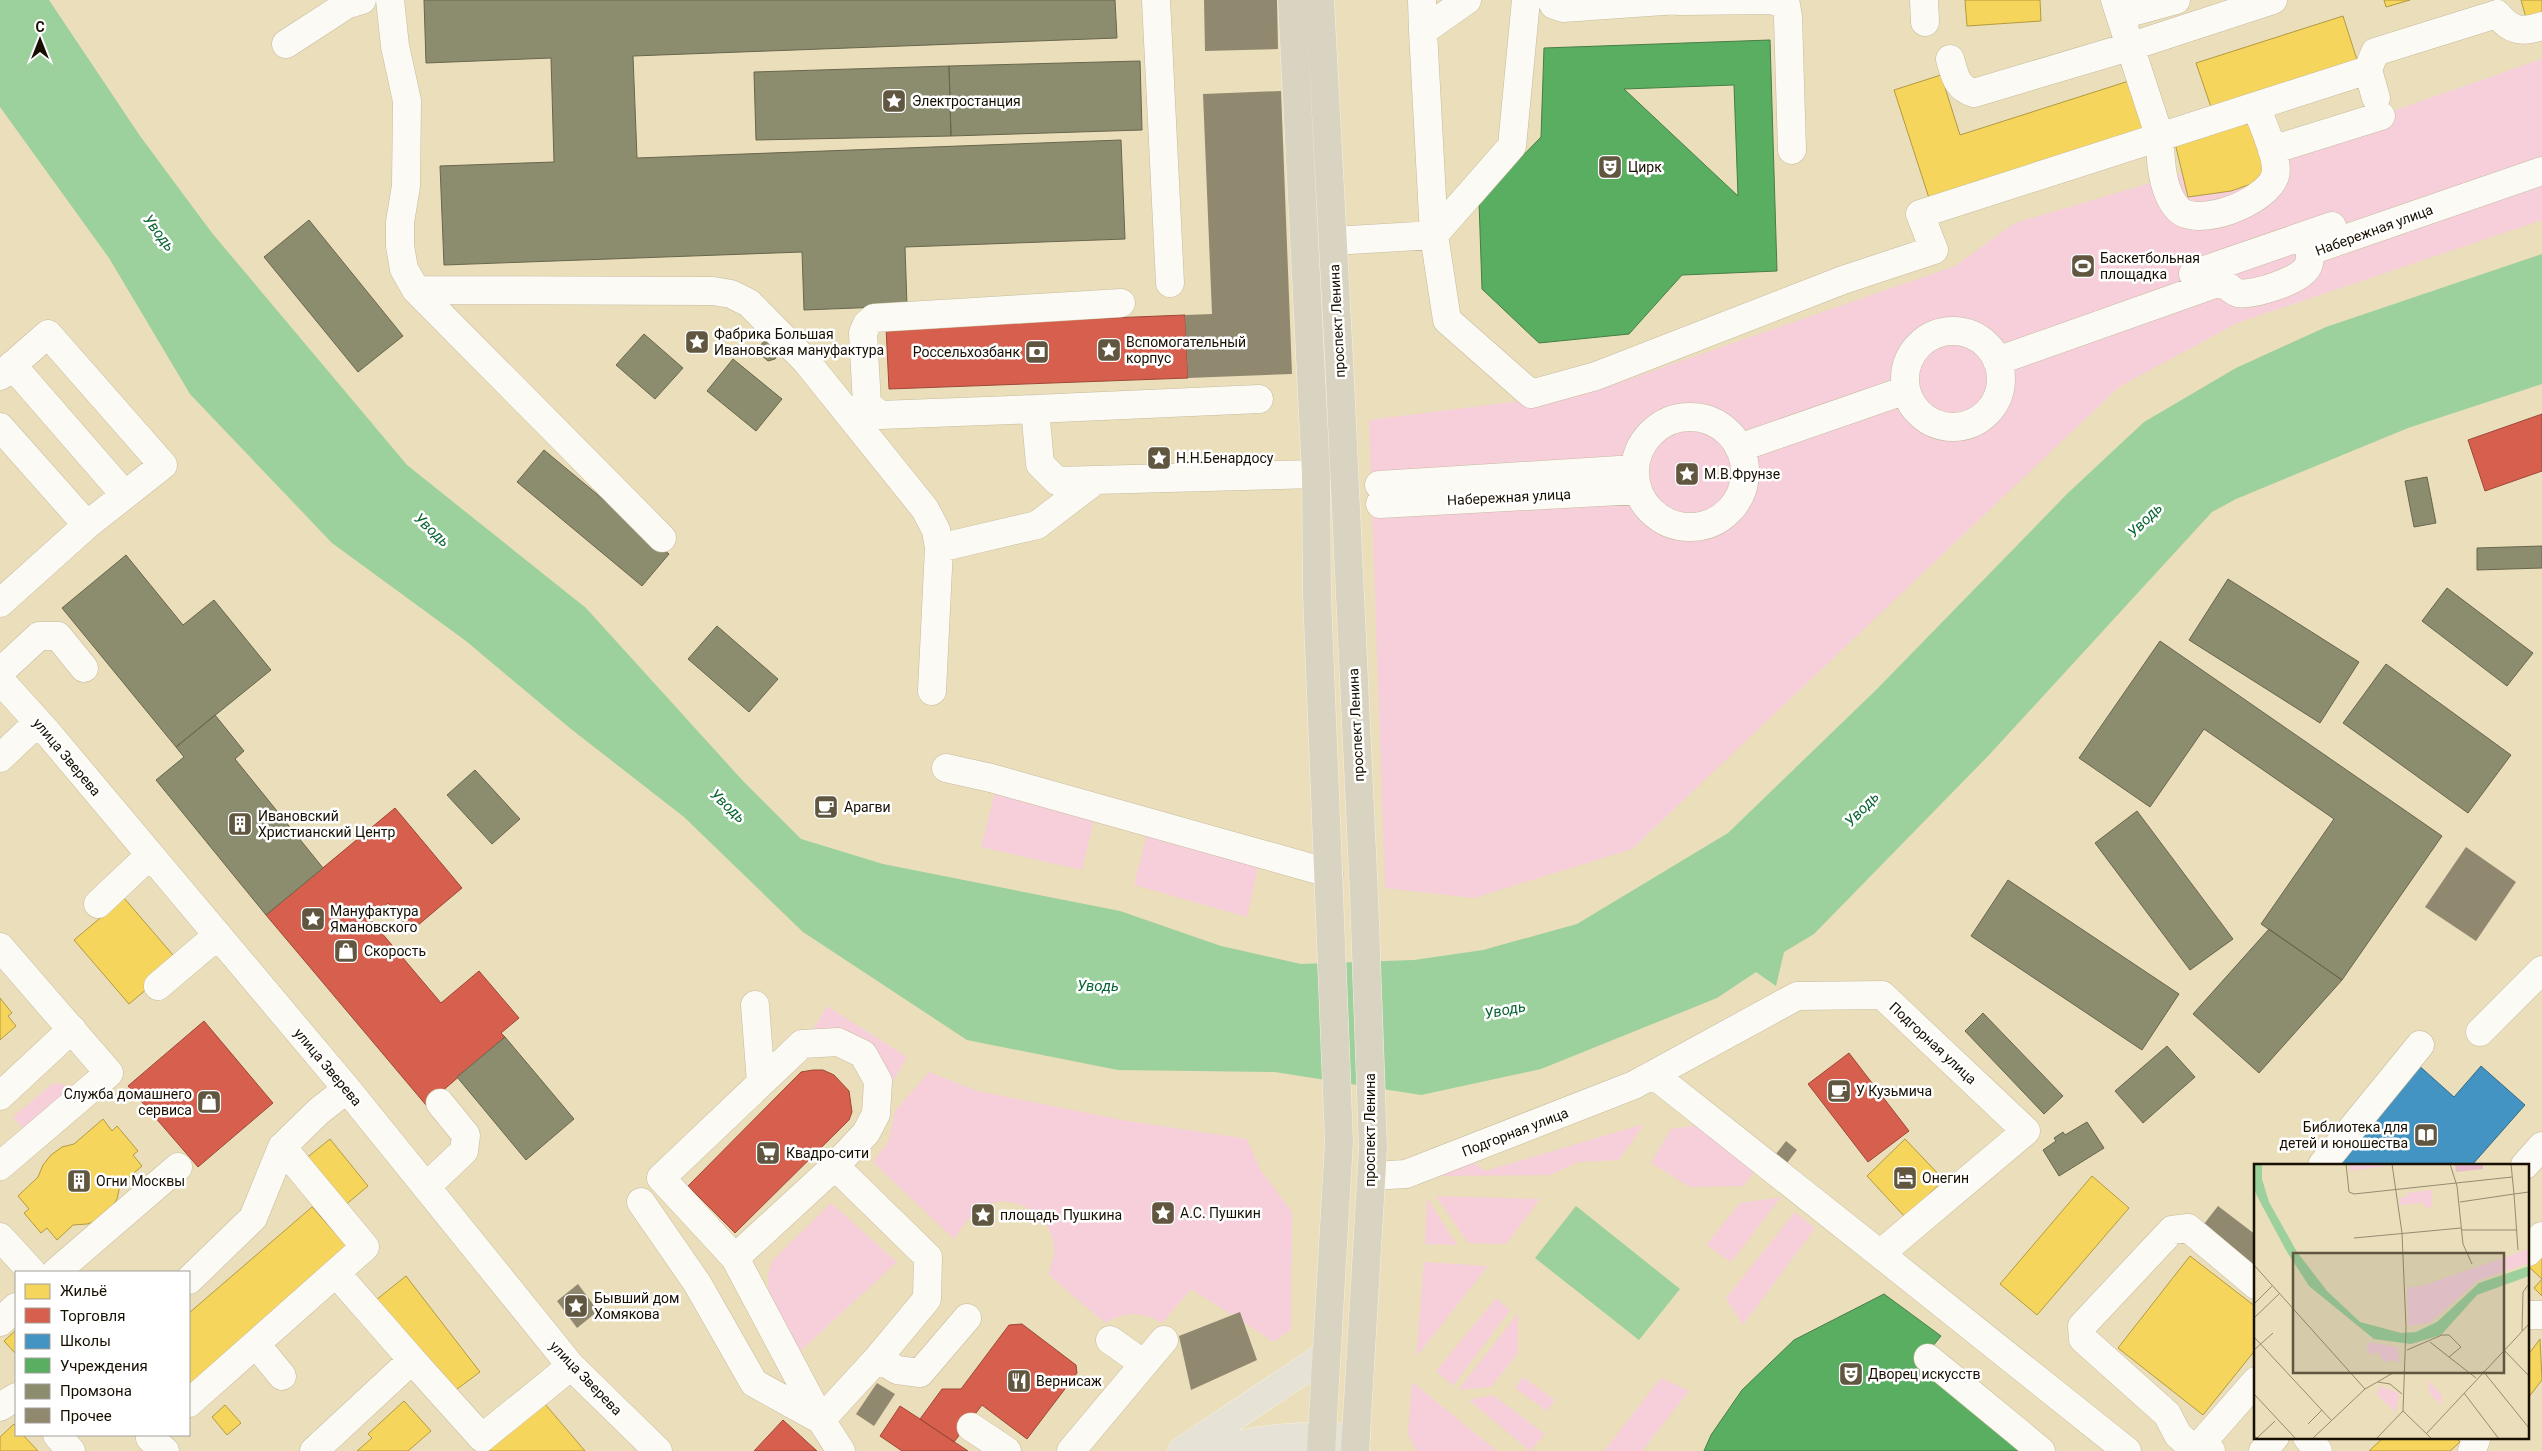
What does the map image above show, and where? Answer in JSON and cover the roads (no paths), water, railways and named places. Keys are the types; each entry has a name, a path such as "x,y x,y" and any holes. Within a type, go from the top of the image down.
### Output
{"highway":[{"name":"проспект Ленина","path":"1292,0 1316,474 1317,595 1340,1142 1321,1444"},
{"name":"проспект Ленина","path":"1320,0 1364,896 1373,1148 1356,1445"}],"main road":[{"path":"1182,1451 1326,1355"},
{"path":"1212,1451 1252,1440 1356,1445"}],"street":[{"path":"286,44 346,5 362,0"},
{"path":"390,0 395,46 407,101 406,186 400,222 400,246 404,268 416,290 662,538"},
{"path":"1156,0 1170,283"},
{"path":"1422,0 1434,235 1447,320 1531,394 1596,376 1843,280 1934,250 1920,214 2368,70"},
{"path":"1423,31 1467,0"},
{"path":"1333,241 1434,235 1512,146 1526,0"},
{"path":"1551,0 1554,5 1563,8 1678,1 1772,0 1786,5 1788,17 1792,150"},
{"path":"2176,0 2118,8 2132,46 2160,138 2160,160 2171,197 2177,208 2185,214 2198,217 2244,205 2265,190 2275,176 2276,162 2256,107"},
{"path":"1950,59 1957,83 1974,93 2132,46 2273,0"},
{"path":"2272,150 2378,107 2368,70 2375,52 2497,14 2507,26 2535,29"},
{"name":"Набережная улица","path":"2308,243 2542,153"},
{"name":"Набережная улица","path":"1993,353 2308,243 2542,171"},
{"name":"Набережная улица","path":"2220,273 2236,293 2249,294 2282,283 2298,277 2307,268 2308,243"},
{"path":"416,290 713,292 731,294 750,302 806,361 925,509 936,530 939,548 932,691"},
{"path":"1121,303 874,318 867,324 863,333 868,404 880,414 1259,399"},
{"path":"1941,332 1962,332 1972,335 1993,353 2001,379 1997,398 1987,413 1975,422 1961,426 1947,426 1933,422 1921,414 1912,403 1906,390 1905,379 1909,359 1915,350 1931,336 1941,332"},
{"path":"0,603 87,525 125,495 162,465 48,334 6,370 125,495"},
{"path":"1739,448 1906,390"},
{"path":"1035,409 1040,464 1057,481 1316,474"},
{"path":"1698,418 1722,428 1739,448 1745,472 1740,496 1733,507 1713,522 1689,527 1665,521 1654,515 1644,504 1636,480 1639,450 1650,434 1660,426 1678,419 1698,418"},
{"path":"0,428 87,525"},
{"path":"939,548 1037,526 1096,480"},
{"name":"Набережная улица","path":"1380,495 1636,480"},
{"path":"0,672 39,636 58,636 84,668"},
{"name":"улица Зверева","path":"0,680 38,722 347,1089 571,1366 658,1451"},
{"path":"0,758 38,722"},
{"path":"946,768 991,778 1330,884"},
{"path":"98,904 150,855"},
{"path":"158,986 218,935"},
{"path":"0,947 110,1073 0,1166"},
{"path":"2480,1032 2542,970"},
{"name":"Подгорная улица","path":"1372,1176 1406,1174 1654,1075 1797,996 1882,994 2026,1130 1880,1254"},
{"path":"754,1005 761,1083"},
{"path":"0,1096 72,1029"},
{"path":"735,1258 835,1166 866,1133 876,1114 878,1081 863,1054 838,1042 802,1044 661,1178 735,1258 821,1420 841,1451"},
{"path":"2323,1164 2420,1045"},
{"path":"1654,1075 2127,1451"},
{"path":"190,1279 254,1218 282,1147 319,1111 347,1089"},
{"path":"426,1188 464,1151 466,1135 440,1103"},
{"path":"190,1403 365,1247 282,1147"},
{"path":"821,1420 878,1358 927,1299 928,1257 835,1166"},
{"path":"57,1271 178,1168"},
{"path":"641,1202 698,1283 754,1383 821,1420"},
{"path":"2196,1451 2178,1435 2168,1414 2083,1339 2082,1326 2172,1230 2188,1228 2254,1283"},
{"path":"2530,1250 2542,1236"},
{"path":"0,1238 31,1271"},
{"path":"336,1273 412,1360 480,1444 571,1366"},
{"path":"0,1322 15,1308"},
{"path":"878,1358 897,1370 920,1373 967,1318"},
{"path":"1110,1340 1144,1364"},
{"path":"1070,1451 1164,1340"},
{"path":"256,1344 282,1376"},
{"path":"1928,1358 2041,1451"},
{"path":"314,1451 412,1360"},
{"path":"2211,1451 2208,1448 2206,1438 2254,1383"},
{"path":"0,1407 15,1398"},
{"path":"971,1427 1008,1451"},
{"path":"58,1436 71,1451"},
{"path":"2263,1451 2274,1438"},
{"path":"2308,1438 2318,1451"},
{"path":"2472,1451 2475,1438"}],"water":[{"name":"Уводь","path":"0,0 49,0 140,136 212,233 407,465 586,608 743,781 801,839 883,864 1120,911 1221,946 1301,964 1414,960 1483,950 1577,924 1728,833 1877,689 2068,493 2144,422 2236,368 2326,327 2542,254 2542,384 2408,428 2236,499 2212,512 1989,755 1814,934 1784,952 1776,986 1756,972 1717,998 1541,1069 1421,1095 1275,1072 1118,1070 967,1040 803,932 684,817 571,729 466,641 332,543 190,394 109,258 0,107"},
{"path":"1576,1206 1680,1289 1639,1340 1535,1258"}],"place":[{"name":"Электростанция","path":"894,101"},
{"name":"Цирк","path":"1610,167"},
{"name":"Баскетбольная площадка","path":"2083,266"},
{"name":"Фабрика Большая Ивановская мануфактура","path":"697,342"},
{"name":"Вспомогательный корпус","path":"1109,350"},
{"name":"Россельхозбанк","path":"1037,352"},
{"name":"Н.Н.Бенардосу","path":"1159,458"},
{"name":"М.В.Фрунзе","path":"1687,474"},
{"name":"Арагви","path":"826,807"},
{"name":"Ивановский Христианский Центр","path":"240,824"},
{"name":"Мануфактура Ямановского","path":"313,919"},
{"name":"Скорость","path":"346,951"},
{"name":"У Кузьмича","path":"1839,1091"},
{"name":"Служба домашнего сервиса","path":"209,1102"},
{"name":"Библиотека для детей и юношества","path":"2426,1135"},
{"name":"Квадро-сити","path":"768,1153"},
{"name":"Онегин","path":"1905,1178"},
{"name":"Огни Москвы","path":"79,1181"},
{"name":"А.C. Пушкин","path":"1163,1213"},
{"name":"площадь Пушкина","path":"983,1215"},
{"name":"Бывший дом Хомякова","path":"576,1306"},
{"name":"Дворец искусств","path":"1851,1374"},
{"name":"Вернисаж","path":"1019,1381"}]}
